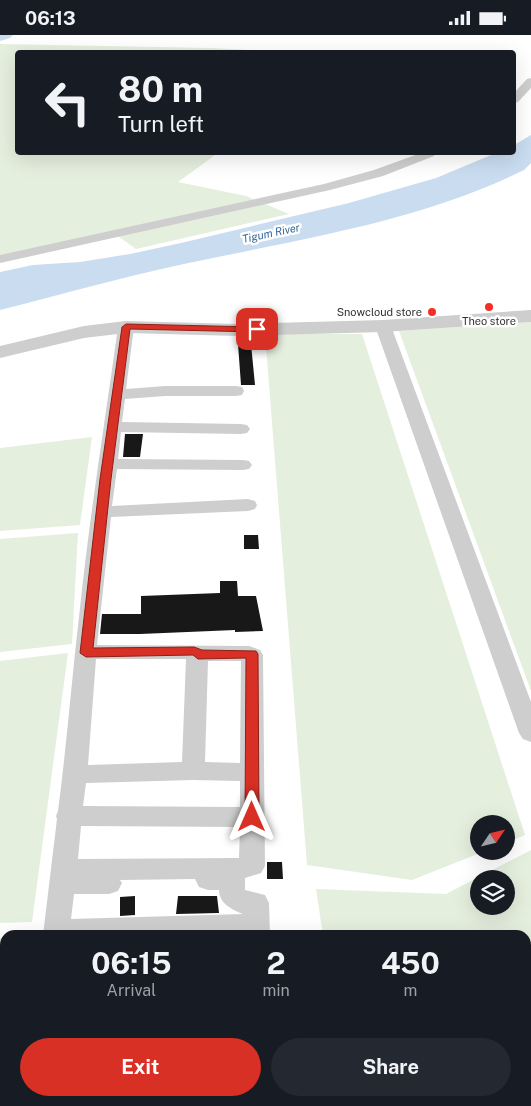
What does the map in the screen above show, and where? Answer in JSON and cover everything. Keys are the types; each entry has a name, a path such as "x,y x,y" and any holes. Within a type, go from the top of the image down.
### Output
{"street":[{"path":"516,98 531,81"},
{"path":"0,259 307,192 360,178 425,155"},
{"path":"0,352 84,332 126,327 239,330 382,327 531,316"},
{"path":"57,930 68,815 75,774 102,512 126,327"},
{"path":"382,327 531,733"},
{"path":"117,395 165,391 236,391"},
{"path":"113,427 241,429"},
{"path":"108,464 243,465"},
{"path":"102,512 248,505"},
{"path":"62,877 248,868 253,862 252,654 198,654 194,651 86,653"},
{"path":"193,771 198,654"},
{"path":"75,774 193,771 252,772"},
{"path":"68,815 252,817"},
{"path":"62,877 232,879 232,894 241,902 256,903 257,930"}],"green space":[{"path":"0,44 250,50 15,50 15,155 215,155 178,182 246,196 289,214 136,249 111,231 0,257"},
{"path":"531,322 531,691 399,331"},
{"path":"265,334 362,334 525,835 515,839 515,815 470,815 470,857 412,880 307,865"},
{"path":"92,437 80,525 0,531 0,448"},
{"path":"78,533 72,644 0,652 0,539"},
{"path":"68,653 32,922 0,923 0,661"},
{"path":"531,850 531,930 322,930 316,889 446,894 470,882 470,915 515,915 515,870 492,870 515,860"}],"water":[{"name":"Tigum River","path":"531,135 531,163 524,170 487,187 449,201 372,224 159,269 0,310 0,272 33,265 80,262 130,254 349,203 436,178 491,155 516,155 516,144"}],"building":[{"path":"238,344 251,344 255,385 241,385"},
{"path":"125,434 143,434 140,457 123,457"},
{"path":"244,535 258,535 259,549 244,549"},
{"path":"220,581 237,581 238,596 256,596 263,631 235,632 235,630 100,634 102,614 141,614 141,596 220,593"},
{"path":"267,862 282,862 283,879 267,879"},
{"path":"135,896 135,915 120,916 120,897"},
{"path":"178,896 217,896 219,913 176,914"}],"waterway":[{"path":"0,36 5,35"}],"place":[{"name":"Theo store","path":"489,307"},
{"name":"Snowcloud store","path":"432,312"}],"route":[{"path":"252,817 252,654 198,654 194,651 86,653 105,479 126,327 257,329"}]}
